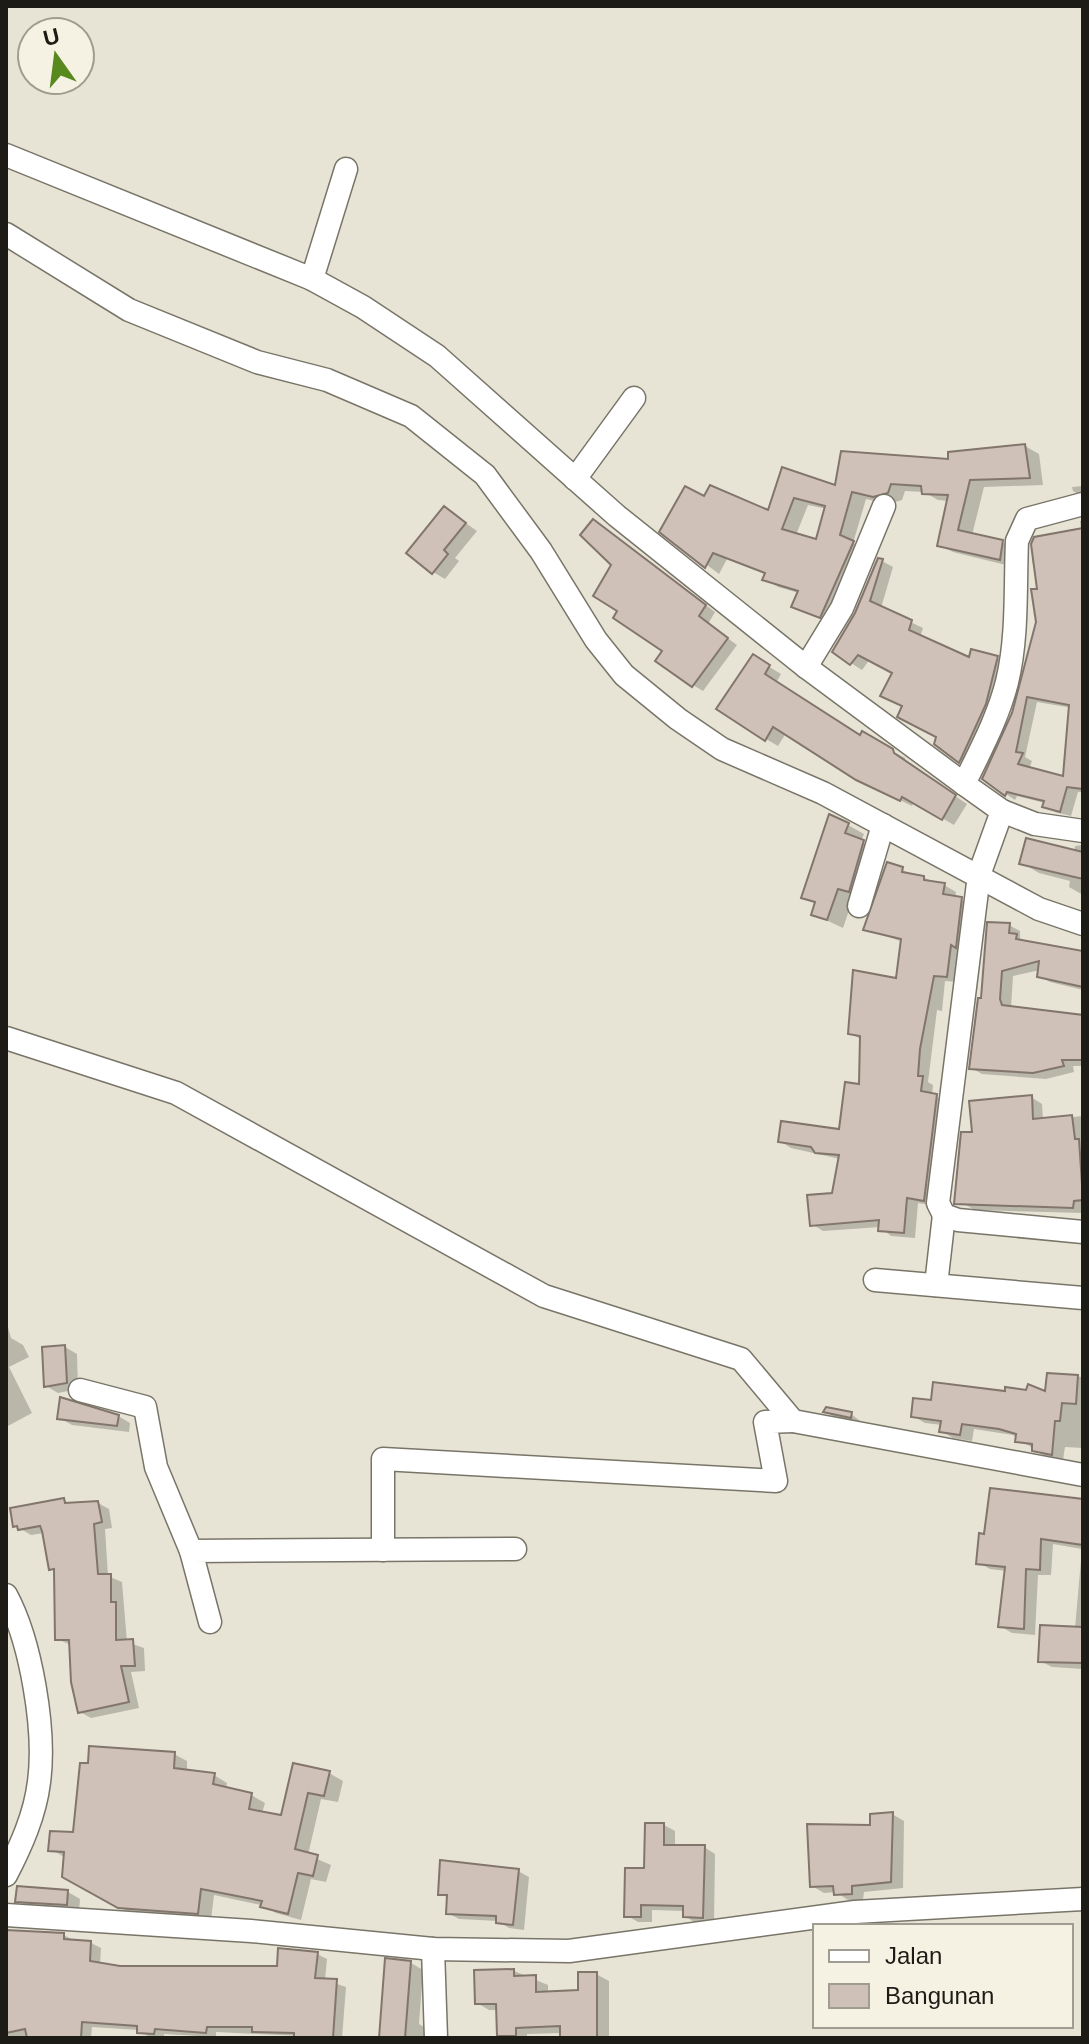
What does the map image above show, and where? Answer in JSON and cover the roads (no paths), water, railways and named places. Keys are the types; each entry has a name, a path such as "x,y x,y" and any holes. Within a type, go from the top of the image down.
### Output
{"street":[{"path":"6,155 312,279 437,356 575,479 806,667 964,784 1002,811 1035,824 1083,831"},
{"path":"312,279 346,169"},
{"path":"6,234 129,310 257,362 327,380 411,416 485,475 541,551 596,640 624,675 678,719 722,749 823,793 883,825 985,855 1039,909 1083,924"},
{"path":"575,479 634,398"},
{"path":"964,784 993,723 1007,682 1012,653 1017,541 1022,526 1027,519 1083,504"},
{"path":"806,667 842,608 884,506"},
{"path":"936,1285 944,1215 938,1203 938,1192 985,855 1002,811"},
{"path":"859,906 883,825"},
{"path":"6,1038 176,1093 544,1296 741,1359 793,1421"},
{"path":"944,1215 958,1220 1083,1232"},
{"path":"875,1280 1083,1298"},
{"path":"80,1390 145,1407 156,1467 191,1551 210,1622"},
{"path":"383,1550 383,1459 776,1481 765,1422 793,1421 1083,1475"},
{"path":"191,1551 515,1549"},
{"path":"6,1595 26,1649 39,1730 40,1781 32,1817 6,1875"},
{"path":"11,1916 251,1931 433,1949 569,1951 855,1912 1083,1899"},
{"path":"433,1949 436,2038"}]}
